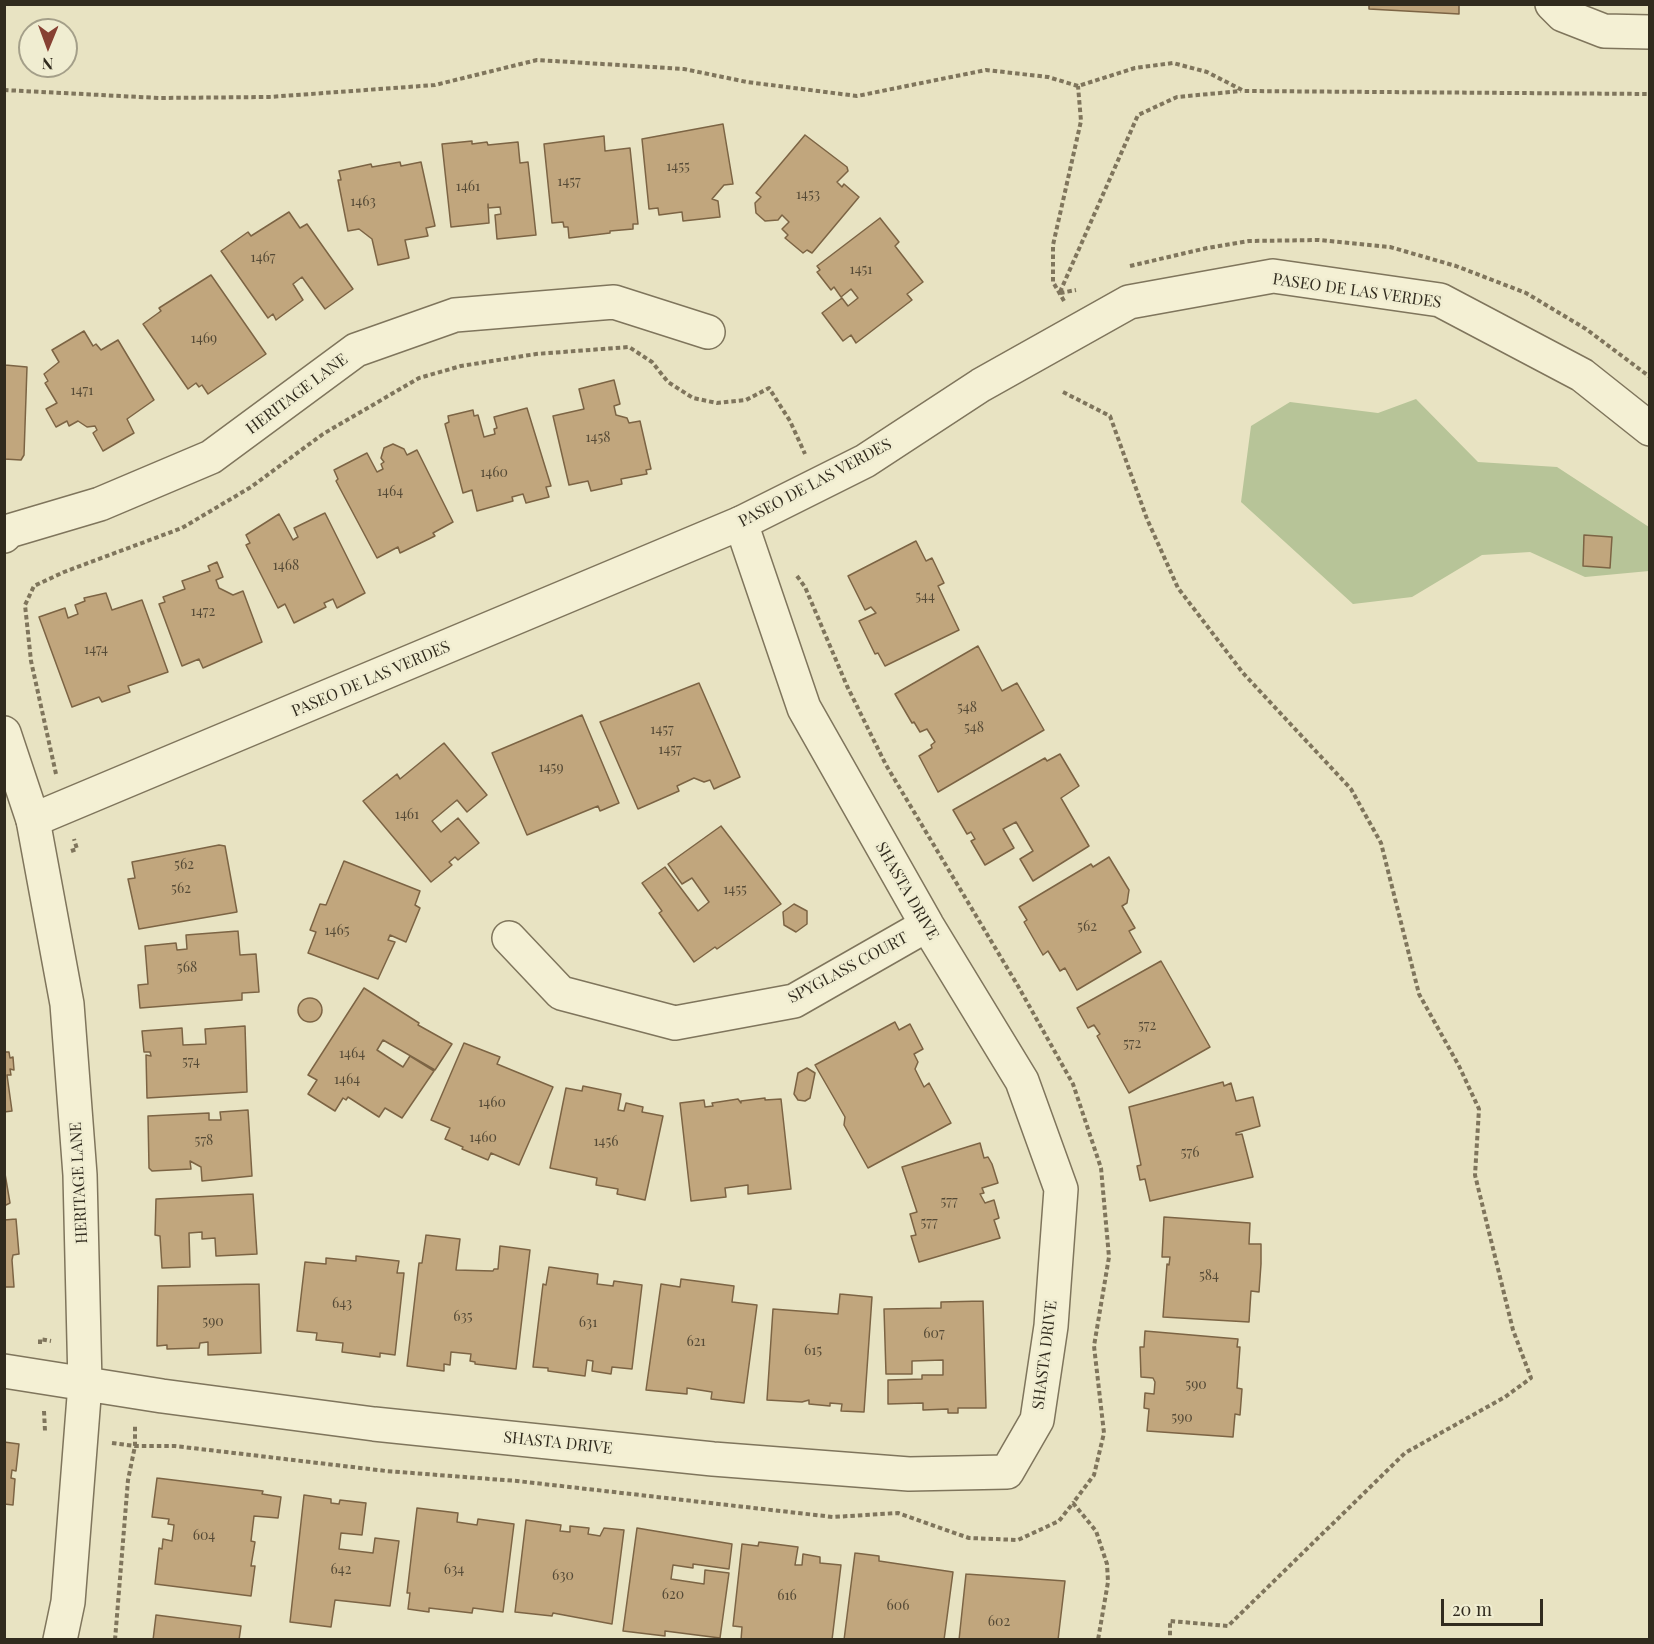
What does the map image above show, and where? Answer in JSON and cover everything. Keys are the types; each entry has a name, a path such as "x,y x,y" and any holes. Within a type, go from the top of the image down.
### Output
{"street":[{"path":"1552,4 1563,15 1604,30 1650,32"},
{"name":"PASEO DE LAS VERDES","path":"33,820 741,523 865,460 981,385 1129,302 1273,276 1440,300 1582,375 1650,429"},
{"name":"HERITAGE LANE","path":"4,536 9,531 100,504 211,457 356,350 455,315 614,302 708,332"},
{"name":"SHASTA DRIVE","path":"85,1384 374,1424 713,1459 909,1474 1007,1472 1036,1420 1050,1326 1061,1188 1022,1082 927,925 804,708 741,523"},
{"name":"HERITAGE LANE","path":"4,733 33,820 67,1004 80,1175 85,1384 68,1602 60,1640"},
{"name":"SPYGLASS COURT","path":"509,939 561,993 675,1023 794,1001 927,925"},
{"path":"4,1371 85,1384"}],"path":[{"path":"4,90 159,98 269,97 435,85 537,60 684,69 747,82 857,96 986,70 1048,77 1078,86 1135,68 1173,63 1207,72 1244,91"},
{"path":"1078,86 1081,121 1053,245 1053,282 1082,329"},
{"path":"1059,293 1138,115 1177,97 1244,91 1650,94"},
{"path":"57,777 31,662 25,605 34,586 64,572 182,528 251,487 322,434 419,378 461,366 536,354 629,347 652,362 668,382 693,398 717,403 746,400 769,388 790,421 807,459"},
{"path":"1063,392 1110,416 1147,519 1178,588 1243,673 1351,789 1381,843 1419,994 1459,1066 1479,1109 1475,1175 1513,1330 1531,1378 1505,1397 1405,1453 1228,1626 1170,1622 1170,1640"},
{"path":"115,1640 128,1480 135,1446 175,1446 386,1472 517,1480 833,1517 898,1513 969,1538 1018,1540 1059,1521 1073,1503 1096,1531 1107,1564 1108,1582 1098,1640"}],"green space":[{"path":"1416,399 1478,462 1557,467 1649,527 1649,571 1585,577 1530,552 1482,555 1412,597 1353,604 1241,502 1251,426 1290,402 1378,413"}],"building":[{"path":"1369,4 1459,4 1459,14 1369,9"},
{"path":"723,124 733,184 724,185 712,199 718,201 720,217 683,221 682,212 659,215 658,208 649,209 642,139"},
{"path":"805,135 847,167 848,171 837,182 842,187 844,184 859,197 812,253 807,250 803,253 785,238 788,235 782,229 789,222 782,215 778,220 765,221 756,213 755,203 761,197 756,193"},
{"path":"604,136 605,151 630,148 638,224 633,224 633,229 569,238 568,227 564,227 563,222 552,223 544,144"},
{"path":"472,141 472,144 487,142 488,145 518,142 520,163 528,162 536,235 497,239 495,215 501,214 500,207 488,208 489,223 451,227 442,144"},
{"path":"400,162 401,166 421,162 435,226 426,228 428,236 405,240 409,258 378,265 372,239 359,229 348,231 338,180 341,180 339,171 371,164 372,167"},
{"path":"289,212 300,228 307,224 353,289 325,309 302,277 293,284 303,300 276,320 273,314 268,318 221,251 248,232 251,236"},
{"path":"880,218 899,242 895,246 923,282 907,294 912,300 856,343 851,335 843,341 822,313 842,298 848,306 858,298 851,289 841,297 834,287 831,290 817,272 820,270 817,266"},
{"path":"211,275 266,354 208,394 202,385 199,387 196,383 188,389 143,324 161,311 159,308"},
{"path":"84,331 93,346 96,344 101,350 118,340 154,400 127,419 134,433 103,451 93,433 97,430 95,426 87,427 78,421 69,426 67,421 56,427 46,409 57,403 45,383 48,381 44,374 59,362 52,350"},
{"path":"4,362 5,365 27,367 24,455 21,460 4,459"},
{"path":"614,380 620,404 614,406 616,415 627,418 629,423 640,421 651,469 646,470 647,474 621,479 622,484 591,491 588,481 569,485 553,416 584,409 579,389"},
{"path":"527,408 551,486 546,487 549,497 526,503 523,494 512,497 513,501 477,511 472,490 463,493 445,424 449,422 448,416 473,410 474,416 478,415 484,437 495,434 494,429 497,428 494,417"},
{"path":"393,444 404,449 407,455 417,450 453,522 433,533 435,536 400,553 398,547 377,558 336,481 338,479 334,470 367,453 377,472 383,469 381,464 384,462 381,458 384,448"},
{"path":"325,513 365,593 337,608 333,599 324,603 326,607 294,623 285,604 278,608 246,545 250,543 246,535 279,514 293,540 298,537 294,528"},
{"path":"1584,535 1612,537 1610,568 1583,566"},
{"path":"916,541 926,561 932,558 944,583 938,586 959,630 885,666 878,653 875,654 859,621 876,613 871,607 865,610 848,576"},
{"path":"217,562 223,577 216,580 219,588 233,595 243,591 262,642 203,668 199,659 182,666 159,604 165,602 163,597 185,589 182,581 210,571 208,566"},
{"path":"106,593 112,610 142,600 168,672 128,686 130,692 102,702 99,697 72,707 39,617 65,608 68,618 78,614 75,605 85,601 84,598"},
{"path":"978,646 1002,691 1017,683 1044,730 938,792 919,756 932,748 931,745 935,742 927,729 920,732 914,722 912,723 895,694"},
{"path":"699,683 740,777 714,789 710,780 704,782 694,778 677,786 679,791 638,809 600,722"},
{"path":"582,715 619,803 600,811 598,806 527,835 492,753"},
{"path":"444,743 487,795 467,812 457,800 432,821 441,832 458,818 479,843 458,860 455,857 449,862 452,865 431,882 363,801 397,774 400,779"},
{"path":"1060,754 1079,786 1061,798 1089,846 1033,881 1020,859 1033,851 1016,822 1003,829 1014,848 985,865 971,841 975,839 971,832 967,834 953,810 1045,758 1047,761"},
{"path":"721,826 781,904 717,949 715,947 694,962 659,913 662,911 642,883 665,867 698,911 709,902 692,878 682,884 668,864"},
{"path":"219,845 225,846 237,912 139,929 128,879 135,878 132,862"},
{"path":"1109,857 1129,890 1127,903 1122,906 1135,928 1129,931 1141,952 1077,990 1065,968 1060,971 1048,951 1043,955 1024,922 1027,920 1019,907 1091,864 1093,867"},
{"path":"344,861 420,891 415,905 420,908 406,942 390,935 388,940 395,942 378,979 308,953 316,932 310,930 320,904 326,905"},
{"path":"794,904 807,911 807,924 796,932 784,925 783,912"},
{"path":"238,931 240,955 256,954 259,992 242,993 242,1000 140,1008 138,985 148,984 145,946 176,943 177,950 187,949 186,935"},
{"path":"1161,961 1210,1047 1129,1093 1097,1036 1100,1034 1094,1025 1088,1028 1077,1008"},
{"path":"364,988 419,1023 418,1025 452,1044 435,1070 383,1040 377,1050 403,1067 410,1056 434,1071 402,1118 385,1108 379,1117 348,1097 346,1100 343,1098 335,1111 308,1094 317,1080 308,1075"},
{"path":"305,998 315,998 322,1005 322,1015 315,1022 305,1022 298,1015 298,1005"},
{"path":"895,1022 899,1030 910,1024 923,1049 914,1054 918,1062 915,1069 924,1087 929,1083 951,1123 868,1168 844,1125 845,1117 815,1065"},
{"path":"245,1026 247,1092 147,1098 146,1055 151,1056 150,1052 144,1052 142,1031 182,1028 183,1045 206,1044 205,1029"},
{"path":"464,1043 500,1057 497,1064 553,1087 519,1165 491,1153 488,1160 462,1149 463,1147 445,1139 450,1128 431,1120"},
{"path":"4,1052 9,1052 10,1058 13,1057 14,1070 10,1069 11,1075 7,1075 12,1111 4,1112"},
{"path":"807,1068 815,1073 810,1098 805,1101 798,1100 794,1094 798,1073"},
{"path":"1223,1082 1224,1086 1231,1083 1236,1101 1253,1097 1260,1126 1236,1133 1236,1135 1242,1134 1253,1177 1150,1201 1145,1179 1140,1180 1137,1166 1141,1165 1129,1107"},
{"path":"583,1086 621,1094 618,1110 624,1111 626,1103 643,1107 642,1112 663,1116 645,1200 617,1194 618,1189 596,1185 597,1178 550,1168 566,1088 582,1091"},
{"path":"765,1098 765,1100 781,1099 791,1189 748,1194 748,1185 725,1188 726,1197 691,1201 680,1103 704,1100 705,1107 713,1106 712,1103 738,1099 741,1103 741,1101"},
{"path":"248,1110 252,1176 202,1181 201,1167 190,1161 191,1169 152,1171 149,1168 148,1116 209,1113 209,1120 221,1120 220,1112"},
{"path":"980,1143 984,1158 988,1157 992,1164 998,1183 982,1188 984,1193 980,1194 985,1203 994,1200 999,1218 994,1220 1000,1238 919,1262 911,1236 916,1235 910,1214 917,1212 902,1167"},
{"path":"4,1168 10,1203 4,1206"},
{"path":"253,1194 257,1254 216,1256 215,1238 202,1239 202,1232 189,1233 190,1267 162,1268 160,1236 155,1235 156,1199"},
{"path":"1164,1217 1250,1223 1249,1244 1261,1244 1261,1264 1259,1292 1251,1291 1249,1322 1163,1317 1167,1264 1169,1265 1170,1257 1162,1257"},
{"path":"16,1219 19,1254 13,1255 12,1260 14,1287 4,1287 4,1220"},
{"path":"426,1235 460,1239 456,1270 493,1271 498,1269 500,1246 530,1250 516,1369 475,1364 470,1361 471,1354 451,1352 450,1365 444,1364 444,1371 407,1366 419,1263 422,1263"},
{"path":"356,1256 399,1261 397,1273 404,1273 395,1355 380,1353 380,1357 342,1352 343,1343 316,1340 317,1333 297,1331 305,1262 326,1264 326,1258 356,1261"},
{"path":"549,1267 598,1274 597,1284 613,1286 614,1281 642,1285 632,1369 612,1367 611,1374 592,1371 593,1361 587,1360 585,1376 533,1367 543,1284 546,1285"},
{"path":"681,1279 734,1286 732,1302 757,1305 744,1403 711,1399 712,1392 687,1388 687,1394 646,1390 661,1284 680,1287"},
{"path":"259,1284 261,1353 208,1355 208,1342 200,1343 199,1348 167,1349 167,1345 157,1346 158,1286"},
{"path":"840,1294 872,1297 864,1412 841,1411 842,1404 830,1403 830,1406 809,1404 809,1400 802,1402 767,1400 773,1309 838,1314"},
{"path":"983,1301 986,1408 958,1408 958,1413 948,1413 948,1409 923,1410 923,1403 888,1404 888,1380 922,1379 922,1375 943,1375 943,1360 912,1361 912,1374 886,1374 884,1309 941,1308 941,1302"},
{"path":"1145,1331 1238,1339 1237,1347 1240,1347 1237,1388 1242,1389 1240,1415 1235,1414 1233,1437 1147,1431 1149,1409 1144,1408 1145,1393 1154,1394 1155,1382 1153,1378 1141,1377 1140,1347 1144,1347"},
{"path":"4,1442 19,1444 16,1471 12,1470 11,1478 15,1479 13,1505 4,1504"},
{"path":"157,1478 263,1491 262,1494 281,1497 278,1518 254,1516 251,1541 255,1542 251,1566 255,1566 251,1596 155,1584 159,1548 162,1549 163,1539 172,1541 174,1525 168,1524 169,1519 152,1517"},
{"path":"304,1495 331,1499 331,1503 339,1504 340,1500 366,1503 362,1535 341,1533 339,1549 373,1553 375,1538 399,1541 390,1606 335,1600 331,1627 290,1622"},
{"path":"417,1508 458,1513 457,1522 477,1525 478,1519 514,1524 503,1612 473,1608 472,1613 429,1608 429,1612 408,1609 410,1593 407,1593"},
{"path":"526,1520 561,1525 560,1531 570,1532 570,1526 589,1528 588,1534 600,1536 604,1528 624,1530 612,1624 553,1613 552,1616 515,1612"},
{"path":"637,1528 732,1544 729,1569 693,1564 693,1568 673,1565 671,1579 704,1584 705,1570 729,1573 720,1638 665,1631 665,1636 623,1631"},
{"path":"759,1542 798,1547 795,1565 802,1565 803,1554 820,1557 820,1563 841,1565 832,1640 741,1640 742,1627 733,1626 742,1544 758,1546"},
{"path":"855,1553 879,1556 879,1561 953,1572 944,1640 844,1640"},
{"path":"966,1574 1065,1581 1058,1640 959,1640"},
{"path":"156,1615 241,1626 239,1640 153,1640"}]}
